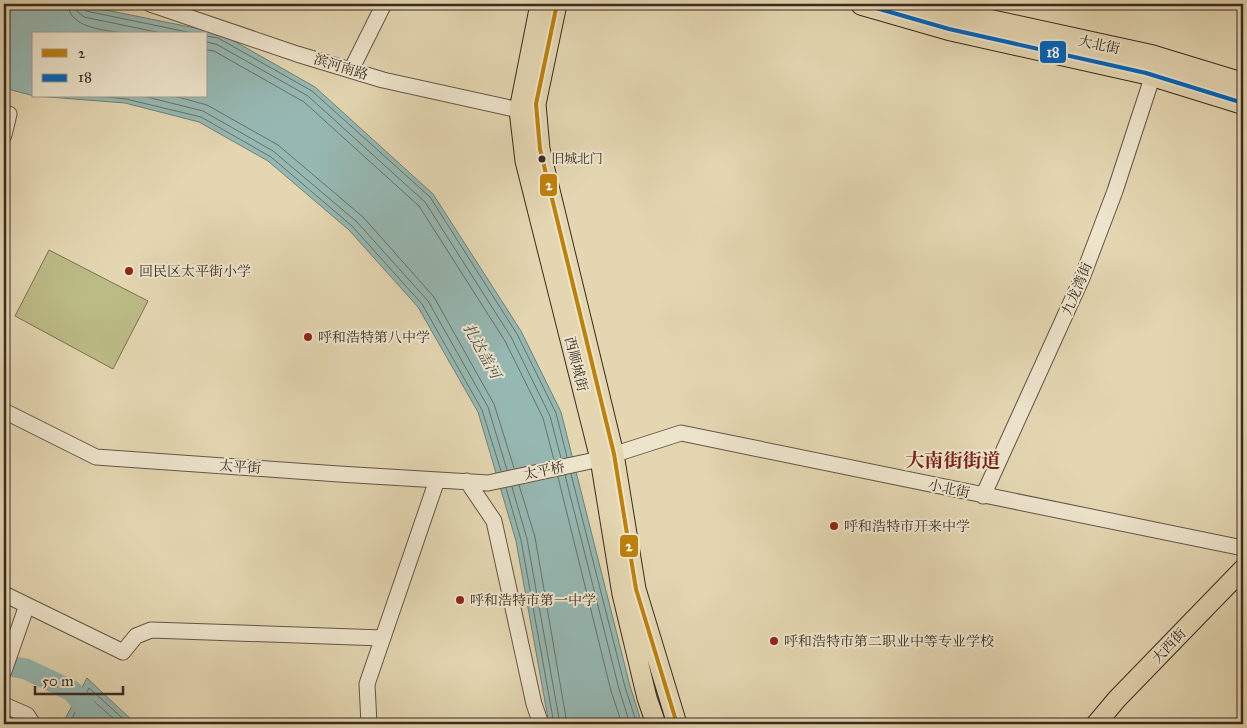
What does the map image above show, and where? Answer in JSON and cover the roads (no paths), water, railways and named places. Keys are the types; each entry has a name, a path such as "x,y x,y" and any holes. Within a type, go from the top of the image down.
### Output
{"highway":[{"name":"大北街","path":"862,4 949,29 1153,75 1243,103"},
{"name":"大北街","path":"924,4 954,8 1151,56 1243,84"}],"main road":[{"name":"西顺城街","path":"540,4 528,107 540,149 636,589 678,724"},
{"name":"西顺城街","path":"528,107 557,4"},
{"name":"西顺城街","path":"607,457 622,594 647,698 656,724"},
{"name":"大西街","path":"1096,724 1117,699 1243,569"},
{"name":"大西街","path":"1105,724 1243,584"}],"street":[{"name":"滨河南路","path":"150,4 297,54 384,80 528,107"},
{"path":"351,70 384,4"},
{"name":"九龙湾街","path":"983,496 1082,278 1116,191 1153,75"},
{"path":"4,113 8,114 4,135"},
{"name":"太平街","path":"4,411 96,457 488,483"},
{"name":"小北街","path":"607,457 681,433 1243,548"},
{"name":"太平桥","path":"488,483 607,457"},
{"path":"369,724 367,684 437,480"},
{"path":"467,482 494,521 534,704 541,724"},
{"path":"4,594 123,652 136,636 151,630 383,638"},
{"path":"4,671 27,605"},
{"path":"4,705 27,715 33,724"}],"water":[{"name":"扎达盖河","path":"4,4 76,4 220,33 315,87 433,194 521,331 561,412 630,686 642,724 549,724 516,541 478,412 418,307 349,230 268,161 199,122 125,103 61,98 208,98 208,32 32,32 32,95 4,88"},
{"path":"87,678 136,724 71,724 66,717"}],"waterway":[{"path":"4,665 26,669 72,691 99,724"}],"place":[{"name":"旧城北门","path":"542,159"},
{"name":"回民区太平街小学","path":"129,271"},
{"name":"呼和浩特第八中学","path":"308,337"},
{"name":"呼和浩特市开来中学","path":"834,526"},
{"name":"呼和浩特市第一中学","path":"460,600"},
{"name":"呼和浩特市第二职业中等专业学校","path":"774,641"}],"district":[{"name":"大南街街道","path":"953,460"}]}
